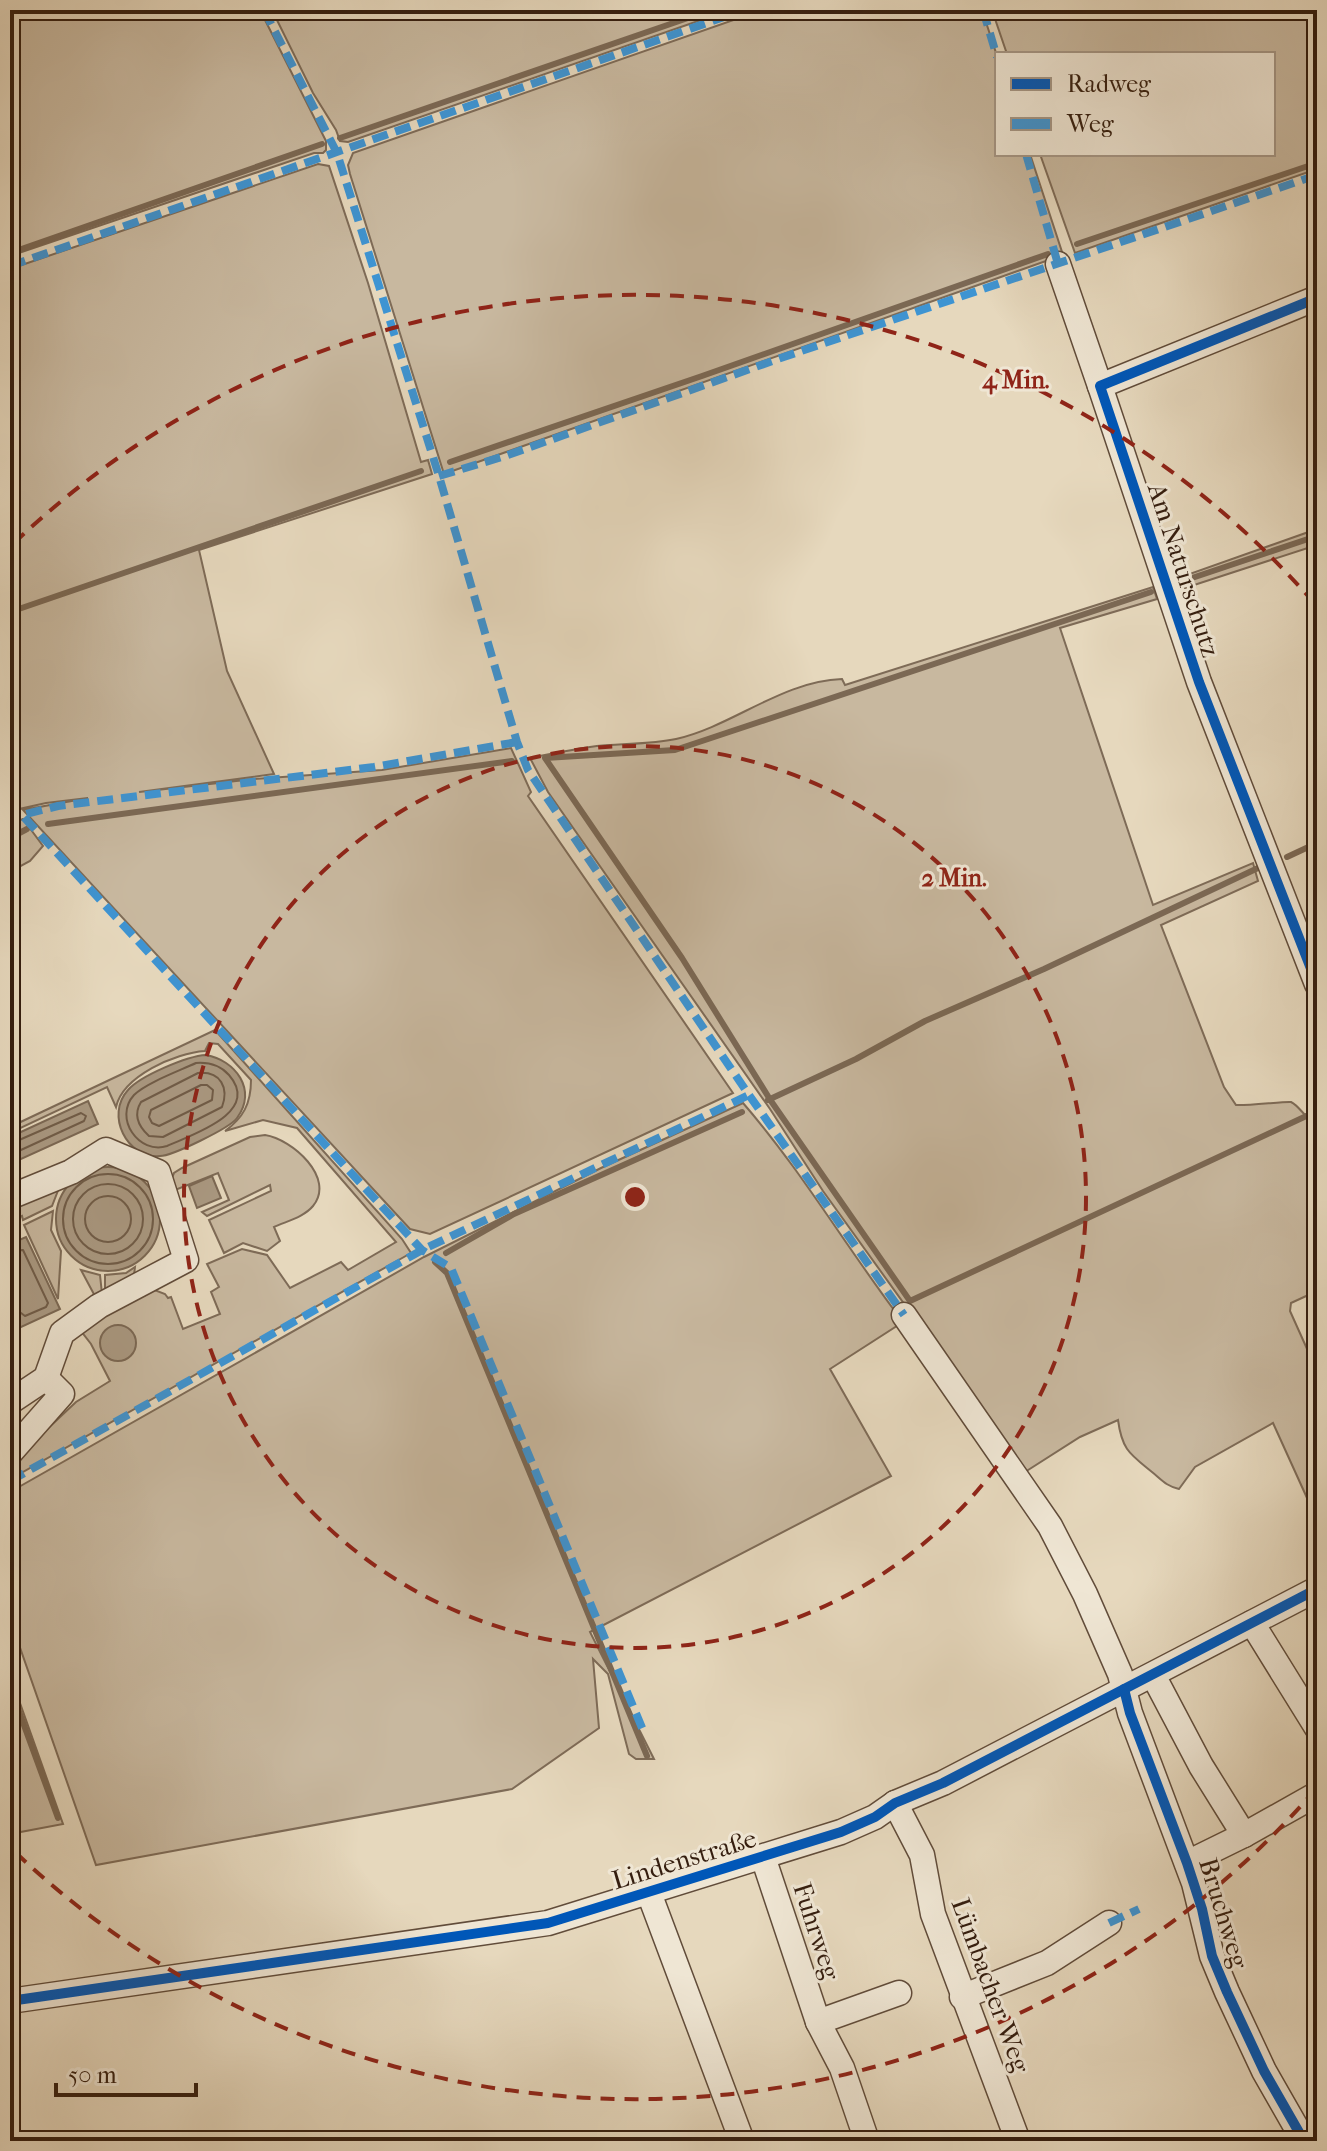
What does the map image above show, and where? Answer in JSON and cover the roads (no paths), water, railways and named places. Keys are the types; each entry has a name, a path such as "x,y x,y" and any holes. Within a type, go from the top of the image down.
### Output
{"street":[{"name":"Am Naturschutz","path":"1058,264 1199,682 1315,973"},
{"path":"1100,386 1317,298"},
{"path":"10,1197 71,1172 106,1150 158,1172 186,1260 99,1306 62,1333 46,1378 10,1402"},
{"name":"Bruchweg","path":"904,1315 1050,1526 1085,1594 1120,1674 1130,1713 1187,1863 1202,1909 1212,1956 1264,2071 1304,2141"},
{"path":"10,1453 62,1394 46,1378"},
{"name":"Lindenstraße","path":"10,2001 548,1923 649,1893 841,1832 875,1817 895,1803 943,1783 1317,1589"},
{"path":"1252,1623 1317,1728"},
{"name":"Bruchweg","path":"1153,1675 1201,1766 1244,1835"},
{"path":"1187,1863 1317,1794"},
{"name":"Lümbacher Weg","path":"895,1803 922,1855 933,1914 1018,2141"},
{"name":"Fuhrweg","path":"763,1857 818,2022 842,2068 867,2141"},
{"path":"649,1893 742,2141"},
{"path":"962,1997 1047,1963 1109,1923"},
{"name":"Fuhrweg","path":"818,2022 899,1993"}],"water":[{"path":"206,1055 226,1063 240,1078 245,1097 237,1118 213,1134 166,1155 148,1155 129,1143 119,1123 121,1100 128,1090 164,1068"},
{"path":"88,1101 98,1124 10,1164 10,1137"},
{"path":"108,1167 128,1171 145,1182 156,1199 160,1219 156,1239 145,1256 128,1267 108,1271 88,1267 71,1256 60,1239 56,1219 60,1199 71,1182 88,1171"},
{"path":"212,1176 221,1198 197,1208 189,1186"},
{"path":"26,1237 60,1309 19,1328 10,1310 10,1244"},
{"path":"118,1325 131,1330 136,1343 131,1356 118,1361 105,1356 100,1343 105,1330"}],"waterway":[{"path":"340,138 711,10"},
{"path":"10,253 322,144"},
{"path":"1077,244 1317,163"},
{"path":"450,462 1048,254"},
{"path":"10,612 421,471"},
{"path":"1189,579 1317,536"},
{"path":"1151,592 675,750 545,758 682,958 771,1101 910,1301 1317,1111"},
{"path":"48,824 512,761"},
{"path":"10,838 27,829"},
{"path":"1287,857 1317,843"},
{"path":"768,1100 856,1059 925,1021 1044,969 1258,868"},
{"path":"446,1253 514,1214 742,1112"},
{"path":"435,1262 447,1273 647,1756"},
{"path":"10,1687 58,1818"}]}
